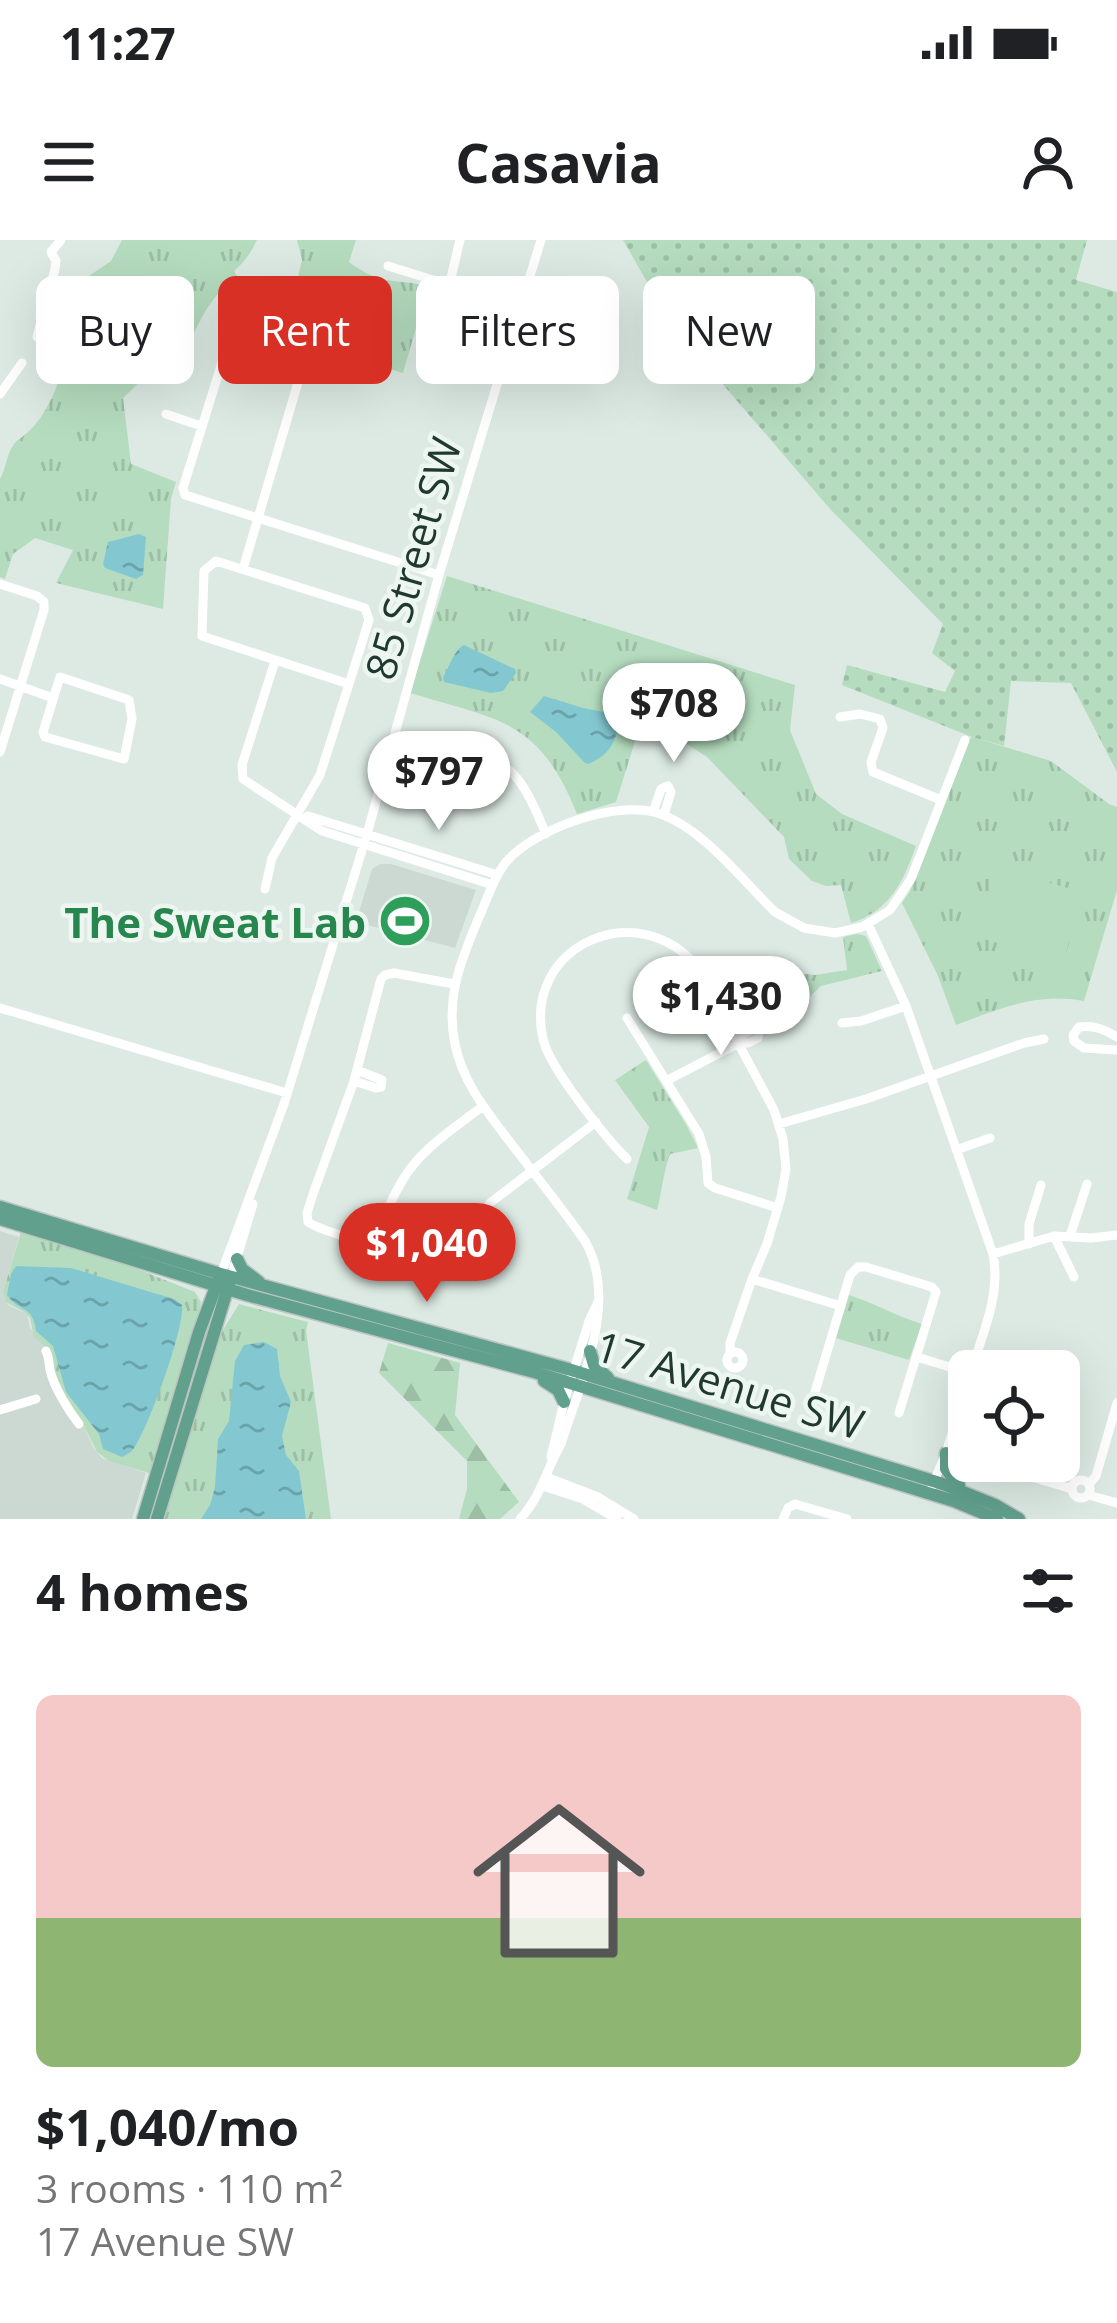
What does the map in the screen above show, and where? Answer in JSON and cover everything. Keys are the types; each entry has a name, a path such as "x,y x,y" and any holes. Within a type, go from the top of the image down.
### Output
{"main road":[{"name":"17 Avenue SW","path":"0,1207 10,1218 223,1281 247,1295 534,1372 614,1382 932,1488 997,1519"},
{"name":"17 Avenue SW","path":"103,1244 181,1275 265,1286 932,1488 981,1498 1019,1519"},
{"path":"237,1259 242,1269 265,1286"},
{"path":"181,1275 203,1299 199,1332"},
{"name":"85 Street SW","path":"157,1519 218,1321 223,1281"},
{"name":"85 Street SW","path":"143,1519 199,1332 223,1281"},
{"path":"218,1321 233,1300 247,1295"},
{"path":"590,1351 596,1367 614,1382"},
{"path":"534,1372 558,1390 564,1402"},
{"path":"946,1453 950,1477 981,1498"}],"street":[{"path":"54,276 56,261 51,252 61,240"},
{"path":"451,276 460,240"},
{"name":"85 Street SW","path":"530,276 541,240"},
{"path":"388,266 418,276"},
{"path":"0,394 22,363"},
{"path":"218,378 183,493 439,575"},
{"path":"243,569 298,384"},
{"name":"85 Street SW","path":"223,1281 237,1259 365,840 497,384"},
{"path":"166,414 201,425"},
{"path":"266,889 272,858 320,776 369,620 362,606 216,561 205,568 201,633 209,640 349,683"},
{"path":"0,584 44,602 0,752"},
{"path":"275,661 242,774 250,785 298,813 365,840 495,880"},
{"path":"60,677 129,700 132,719 126,756 118,759 45,736 54,695 60,677"},
{"path":"0,680 54,695"},
{"path":"840,716 880,719 883,728 871,762 873,772 941,800"},
{"path":"551,1462 564,1402 590,1351 599,1316 598,1274 591,1251 483,1106 454,1044 458,966 495,880 515,853 546,834 600,813 635,808 659,814 694,834 789,922 810,930 848,931 890,910 907,888 964,740"},
{"path":"458,755 485,756 518,777 546,834"},
{"path":"365,840 387,853 495,880"},
{"path":"354,875 373,856 387,853"},
{"path":"868,924 905,1006 993,1254 995,1292 977,1350"},
{"path":"627,1160 549,1057 540,1019 544,995 569,954 589,940 630,931 674,945 698,968 779,1124 786,1169 778,1208 744,1296 730,1354"},
{"path":"454,984 394,973 382,976 356,1076 307,1217 315,1227 374,1239 391,1197 413,1162 483,1106"},
{"path":"842,1022 860,1022 905,1006"},
{"path":"0,1008 287,1093"},
{"path":"627,1018 699,1134 708,1183 778,1208"},
{"path":"1117,1037 1087,1026 1073,1035 1079,1046 1117,1050"},
{"path":"779,1124 1044,1039"},
{"path":"666,1081 739,1043"},
{"path":"453,1268 490,1203 596,1122"},
{"path":"956,1150 990,1138"},
{"name":"85 Street SW","path":"223,1281 261,1170"},
{"path":"1070,1236 1087,1184"},
{"path":"1029,1244 1029,1224 1041,1185"},
{"path":"993,1254 1054,1236 1117,1235"},
{"path":"1054,1236 1074,1276"},
{"path":"815,1392 852,1272 862,1266 932,1287 937,1296 899,1413"},
{"path":"752,1279 841,1306"},
{"path":"520,1519 561,1444 589,1321 598,1302"},
{"path":"46,1351 52,1377 79,1424"},
{"path":"917,1357 948,1367"},
{"path":"0,1410 36,1399"},
{"path":"1089,1489 1111,1443 1117,1403"},
{"path":"932,1488 948,1446"},
{"path":"544,1482 617,1519"},
{"path":"544,1482 586,1491 634,1519"},
{"path":"1049,1482 1072,1489 1077,1482"},
{"path":"1080,1482 1117,1503"},
{"path":"783,1519 795,1504 847,1519"}],"shaded area":[{"path":"380,864 476,890 455,948 356,922 372,869"},
{"path":"0,1231 19,1237 3,1292 8,1305 27,1314 30,1328 48,1349 68,1406 102,1458 146,1473 132,1519 0,1519"}],"green space":[{"path":"122,240 257,240 234,271 237,276 218,276 218,294 194,333 194,276 89,276 111,261"},
{"path":"297,240 356,240 349,262 374,276 298,276 302,260"},
{"path":"623,240 1087,240 1076,280 1117,292 1117,772 1071,683 1011,681 1004,746 842,685 847,665 945,692 955,671 932,653 943,624 831,510 723,384 815,384 815,276 644,276"},
{"path":"392,280 416,284 416,328 403,373 392,370"},
{"path":"57,384 138,384 123,398 131,464 176,482 163,609 56,583 73,550 35,538 13,554 5,579 0,577 0,479 11,448 35,425"},
{"path":"447,576 795,685 790,730 816,794 842,814 916,846 893,894 876,911 851,923 841,885 812,881 789,859 784,837 707,757 658,729 636,738 616,802 577,814 563,783 531,741 492,718 410,693"},
{"path":"972,737 1051,761 1117,807 1117,890 1084,1001 1034,1000 956,1025 902,903"},
{"path":"998,867 1084,893 1063,962 977,937"},
{"path":"866,936 882,971 821,986 793,1013 761,1028 787,972 815,975 847,970 843,937"},
{"path":"646,1060 698,1148 670,1154 657,1210 627,1199 649,1127 615,1080"},
{"path":"388,1223 456,1252 443,1266 411,1269 384,1244"},
{"path":"21,1232 120,1262 195,1292 201,1302 152,1474 109,1461 97,1452 65,1402 48,1349 34,1337 30,1318 6,1302 3,1292"},
{"path":"849,1295 922,1324 909,1360 836,1338"},
{"path":"239,1304 308,1322 331,1519 161,1519 218,1338"},
{"path":"388,1343 460,1363 455,1415 519,1502 500,1519 459,1519 467,1489 467,1461 379,1373"}],"water":[{"path":"139,534 146,537 143,575 136,579 105,568 108,542"},
{"path":"464,645 515,669 503,691 491,693 444,682 452,659"},
{"path":"544,696 614,714 616,737 607,751 584,762 530,712"},
{"path":"16,1266 71,1268 182,1305 165,1375 142,1434 129,1453 122,1457 103,1449 99,1434 66,1392 53,1346 36,1331 29,1312 7,1295"},
{"path":"264,1342 277,1349 280,1376 291,1402 282,1436 286,1455 299,1471 306,1519 201,1519 215,1487 218,1439 229,1421 235,1361 244,1345"}],"place":[{"name":"The Sweat Lab","path":"405,921"}]}
